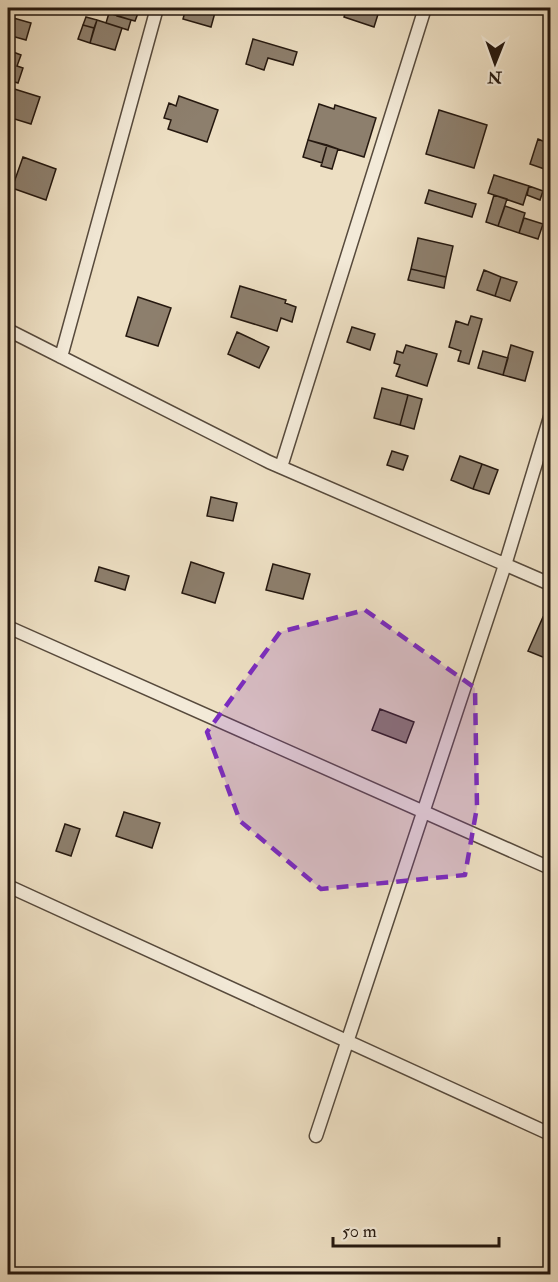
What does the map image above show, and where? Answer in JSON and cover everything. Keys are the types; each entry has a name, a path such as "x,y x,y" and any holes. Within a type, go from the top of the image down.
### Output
{"lane":[{"path":"61,357 157,8"},
{"path":"281,467 424,8"},
{"path":"8,330 281,467 550,584"},
{"path":"316,1136 506,565 550,417"},
{"path":"8,627 550,868"},
{"path":"8,886 550,1134"}],"highlighted area":[{"path":"365,610 475,688 477,807 465,875 321,889 240,821 207,732 280,632"}],"building":[{"path":"120,8 140,8 135,21 117,16"},
{"path":"186,8 216,9 211,27 183,19"},
{"path":"347,8 380,8 374,27 344,17"},
{"path":"109,13 131,20 128,30 106,23"},
{"path":"10,17 31,23 26,40 8,35"},
{"path":"86,17 97,20 94,28 83,25"},
{"path":"97,20 122,28 115,50 90,43"},
{"path":"83,25 94,28 90,43 78,39"},
{"path":"253,39 297,52 293,65 268,58 264,70 246,64"},
{"path":"8,50 21,55 17,66 23,68 18,83 8,80"},
{"path":"8,87 40,97 31,124 8,117"},
{"path":"179,96 218,110 207,142 168,129 171,120 164,118 169,103 176,106"},
{"path":"319,104 334,109 335,105 376,118 364,157 308,140"},
{"path":"439,110 487,125 474,168 426,154"},
{"path":"538,139 550,144 550,171 530,164"},
{"path":"308,140 327,145 322,163 303,157"},
{"path":"327,145 338,149 332,169 321,166"},
{"path":"23,157 56,169 46,200 12,188"},
{"path":"494,175 529,186 523,205 488,193"},
{"path":"529,186 543,191 540,200 527,195"},
{"path":"429,190 476,204 472,217 425,203"},
{"path":"494,195 507,199 498,226 486,222"},
{"path":"505,206 525,213 519,233 498,226"},
{"path":"524,218 543,224 538,239 519,233"},
{"path":"418,238 453,246 446,277 411,269"},
{"path":"411,269 446,277 444,288 408,280"},
{"path":"484,270 501,277 495,296 477,290"},
{"path":"501,277 517,282 510,301 495,296"},
{"path":"240,286 286,300 285,303 296,307 292,322 281,318 277,331 231,317"},
{"path":"138,297 171,308 158,346 126,336"},
{"path":"471,316 482,319 469,364 458,361 461,351 449,347 456,321 468,325"},
{"path":"352,327 375,334 370,350 347,342"},
{"path":"237,332 269,347 259,368 228,354"},
{"path":"406,345 437,354 427,386 396,376 400,365 394,363 397,351 403,353"},
{"path":"511,345 533,352 525,381 503,375"},
{"path":"483,351 508,358 503,375 478,368"},
{"path":"382,388 408,395 400,425 374,418"},
{"path":"408,395 422,399 414,429 400,425"},
{"path":"392,451 408,456 403,470 387,465"},
{"path":"460,456 482,464 473,489 451,480"},
{"path":"482,464 498,470 489,494 473,489"},
{"path":"211,497 237,503 233,521 207,516"},
{"path":"191,562 224,573 215,603 182,593"},
{"path":"273,564 310,574 303,599 266,590"},
{"path":"99,567 129,576 125,590 95,581"},
{"path":"543,617 550,620 550,660 528,651"},
{"path":"380,709 414,722 406,743 372,730"},
{"path":"124,812 160,823 152,848 116,836"},
{"path":"65,824 80,829 71,856 56,851"}]}
